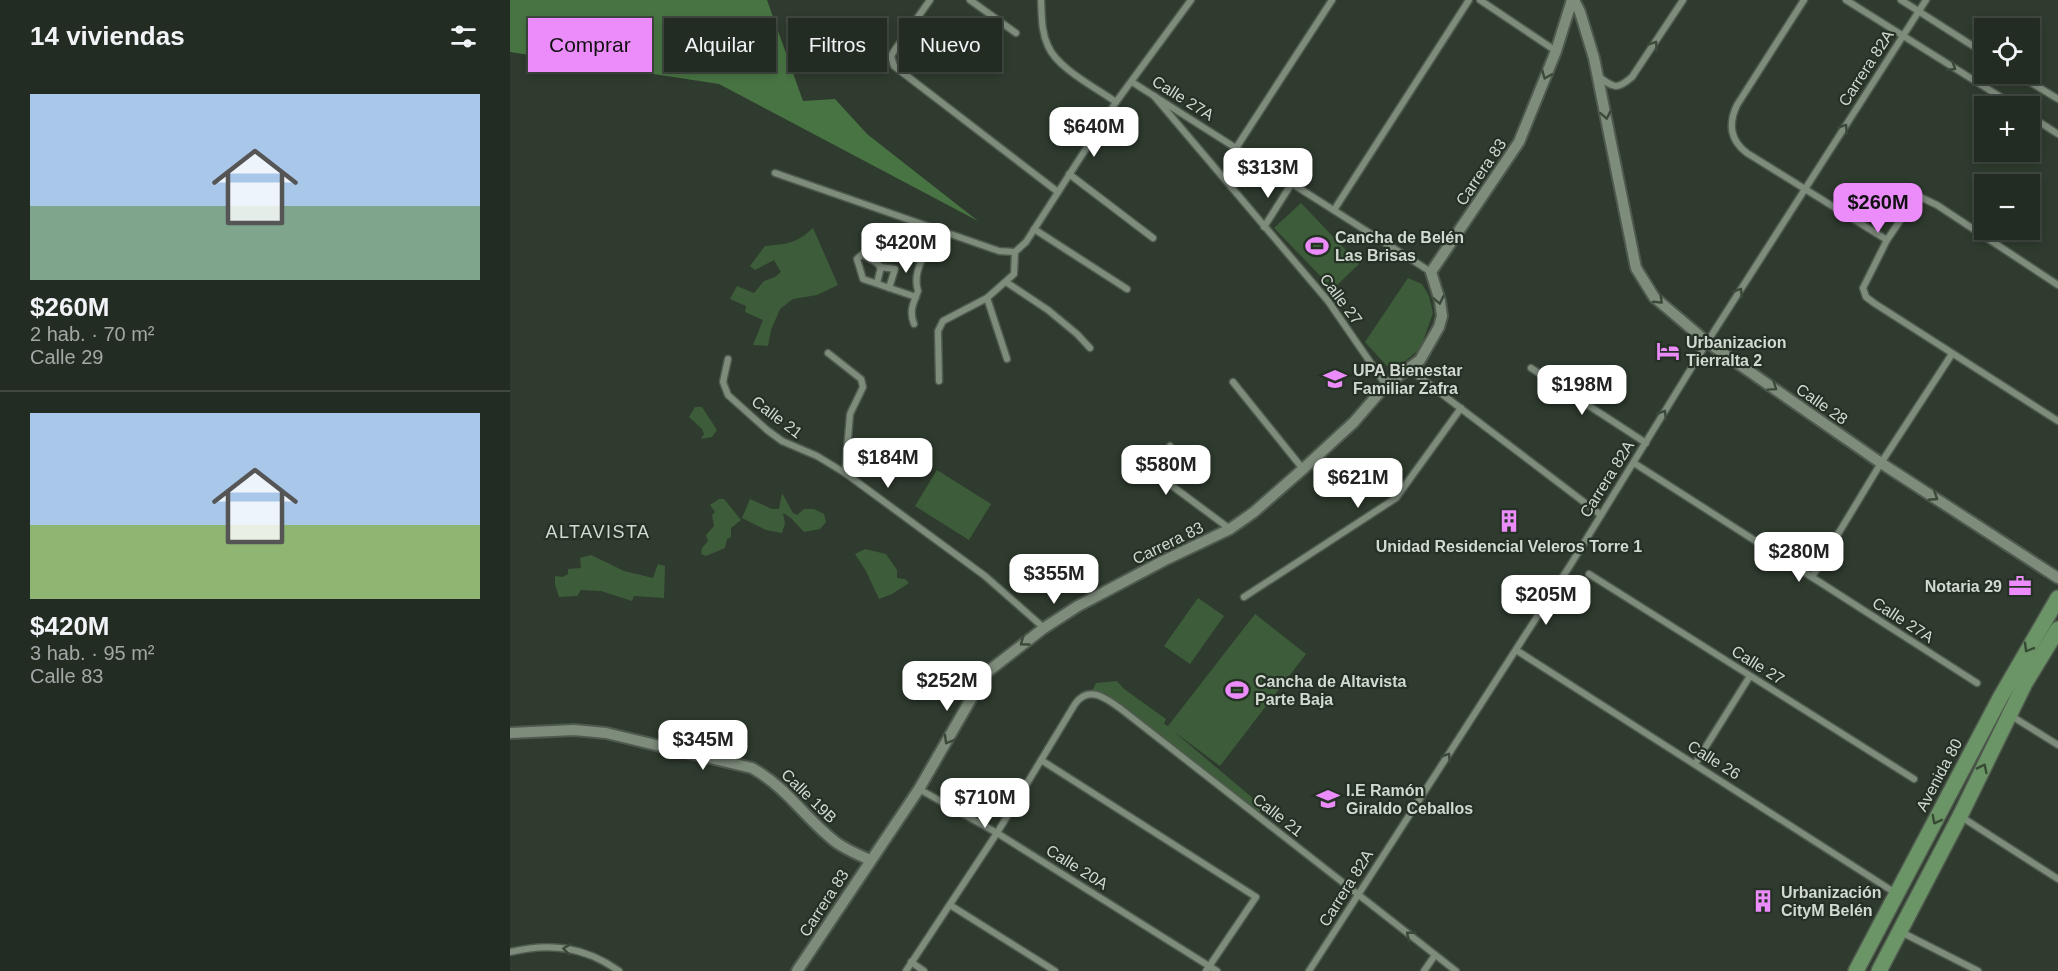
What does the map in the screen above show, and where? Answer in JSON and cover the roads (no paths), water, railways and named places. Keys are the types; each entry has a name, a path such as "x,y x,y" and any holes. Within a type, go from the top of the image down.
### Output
{"main road":[{"name":"Avenida 80","path":"1856,971 2000,698 2058,598"},
{"path":"1880,971 2034,666 2058,629"}],"street":[{"path":"930,0 891,56 894,66 1058,192"},
{"path":"970,0 1016,33"},
{"path":"1041,0 1042,28 1048,48 1064,66 1116,102"},
{"path":"939,381 938,331 944,321 987,298 1014,274 1015,252 1026,242 1116,102 1191,0"},
{"path":"1236,148 1332,0"},
{"path":"1334,210 1469,0"},
{"path":"1480,0 1556,51"},
{"name":"Carrera 83","path":"797,971 919,789 986,673 1044,627 1078,606 1230,529 1274,496 1354,422 1386,385 1420,360 1439,327 1442,316 1431,272 1519,142 1556,51 1573,0"},
{"name":"Calle 28","path":"1573,0 1580,12 1598,76 1636,268 1654,297 1707,342 1881,463 2058,578"},
{"path":"1598,76 1616,87 1621,87 1632,77 1683,0"},
{"path":"1804,0 1737,105 1731,119 1731,131 1739,147 1747,153 1887,240"},
{"path":"1846,0 1998,96"},
{"path":"1901,0 1974,47"},
{"name":"Carrera 82A","path":"1310,971 1516,650 1707,342 1926,0"},
{"name":"Calle 27A","path":"1132,82 1431,272"},
{"path":"2034,84 2058,99"},
{"name":"Calle 27","path":"1154,96 1328,301 1386,385"},
{"path":"2040,122 2058,134"},
{"path":"775,172 999,251 1015,252"},
{"path":"1069,174 1153,238"},
{"path":"1264,227 1292,183"},
{"path":"2058,285 1937,205 1920,197 1914,200 1887,240 1863,288 1866,297 1874,303 2058,421"},
{"path":"1034,229 1127,289"},
{"path":"914,324 911,316 912,303 918,291 916,285 918,269 926,252 941,231"},
{"path":"887,251 876,245 857,259 863,279 916,297"},
{"path":"863,254 878,262 881,267 877,283"},
{"path":"881,267 895,269 889,288"},
{"path":"1006,282 1048,310 1090,348"},
{"path":"987,298 1007,359"},
{"path":"828,353 861,379 863,387 850,414 845,473"},
{"path":"1812,577 1881,463 1952,354"},
{"name":"Calle 21","path":"728,359 723,382 728,395 782,441 817,456 845,473 986,576 1044,627"},
{"path":"1531,368 1646,443"},
{"path":"1409,369 1601,515"},
{"path":"1233,382 1303,469"},
{"path":"1244,597 1396,498 1461,408"},
{"path":"1170,446 1156,468 1156,474 1230,529"},
{"name":"Calle 27A","path":"1634,463 1977,683"},
{"name":"Calle 27","path":"1589,574 1914,779"},
{"name":"Calle 26","path":"1516,650 1897,894"},
{"path":"1695,764 1750,676"},
{"name":"Calle 21","path":"1041,760 1079,698 1088,694 1097,694 1121,709 1456,971"},
{"path":"2009,715 2058,745"},
{"name":"Calle 19B","path":"510,732 574,730 606,733 752,768 769,777 784,790 835,842 870,861"},
{"path":"906,971 997,833 1041,760 1256,897 1208,968"},
{"name":"Calle 20A","path":"919,789 997,833 1208,968 1217,971"},
{"path":"1960,816 2058,879"},
{"path":"950,904 1055,971"},
{"path":"1900,932 1978,971"},
{"path":"510,952 543,948 579,951 594,955 620,971"},
{"path":"1424,971 1435,955"},
{"path":"911,962 924,971"}],"place":[{"name":"Cancha de Belén Las Brisas","path":"1317,246"},
{"name":"Urbanizacion Tierralta 2","path":"1668,351"},
{"name":"UPA Bienestar Familiar Zafra","path":"1335,379"},
{"name":"Unidad Residencial Veleros Torre 1","path":"1509,521"},
{"name":"Notaria 29","path":"2020,586"},
{"name":"Cancha de Altavista Parte Baja","path":"1237,690"},
{"name":"I.E Ramón Giraldo Ceballos","path":"1328,799"},
{"name":"Urbanización CityM Belén","path":"1763,901"}],"district":[{"name":"ALTAVISTA","path":"598,532"}]}
